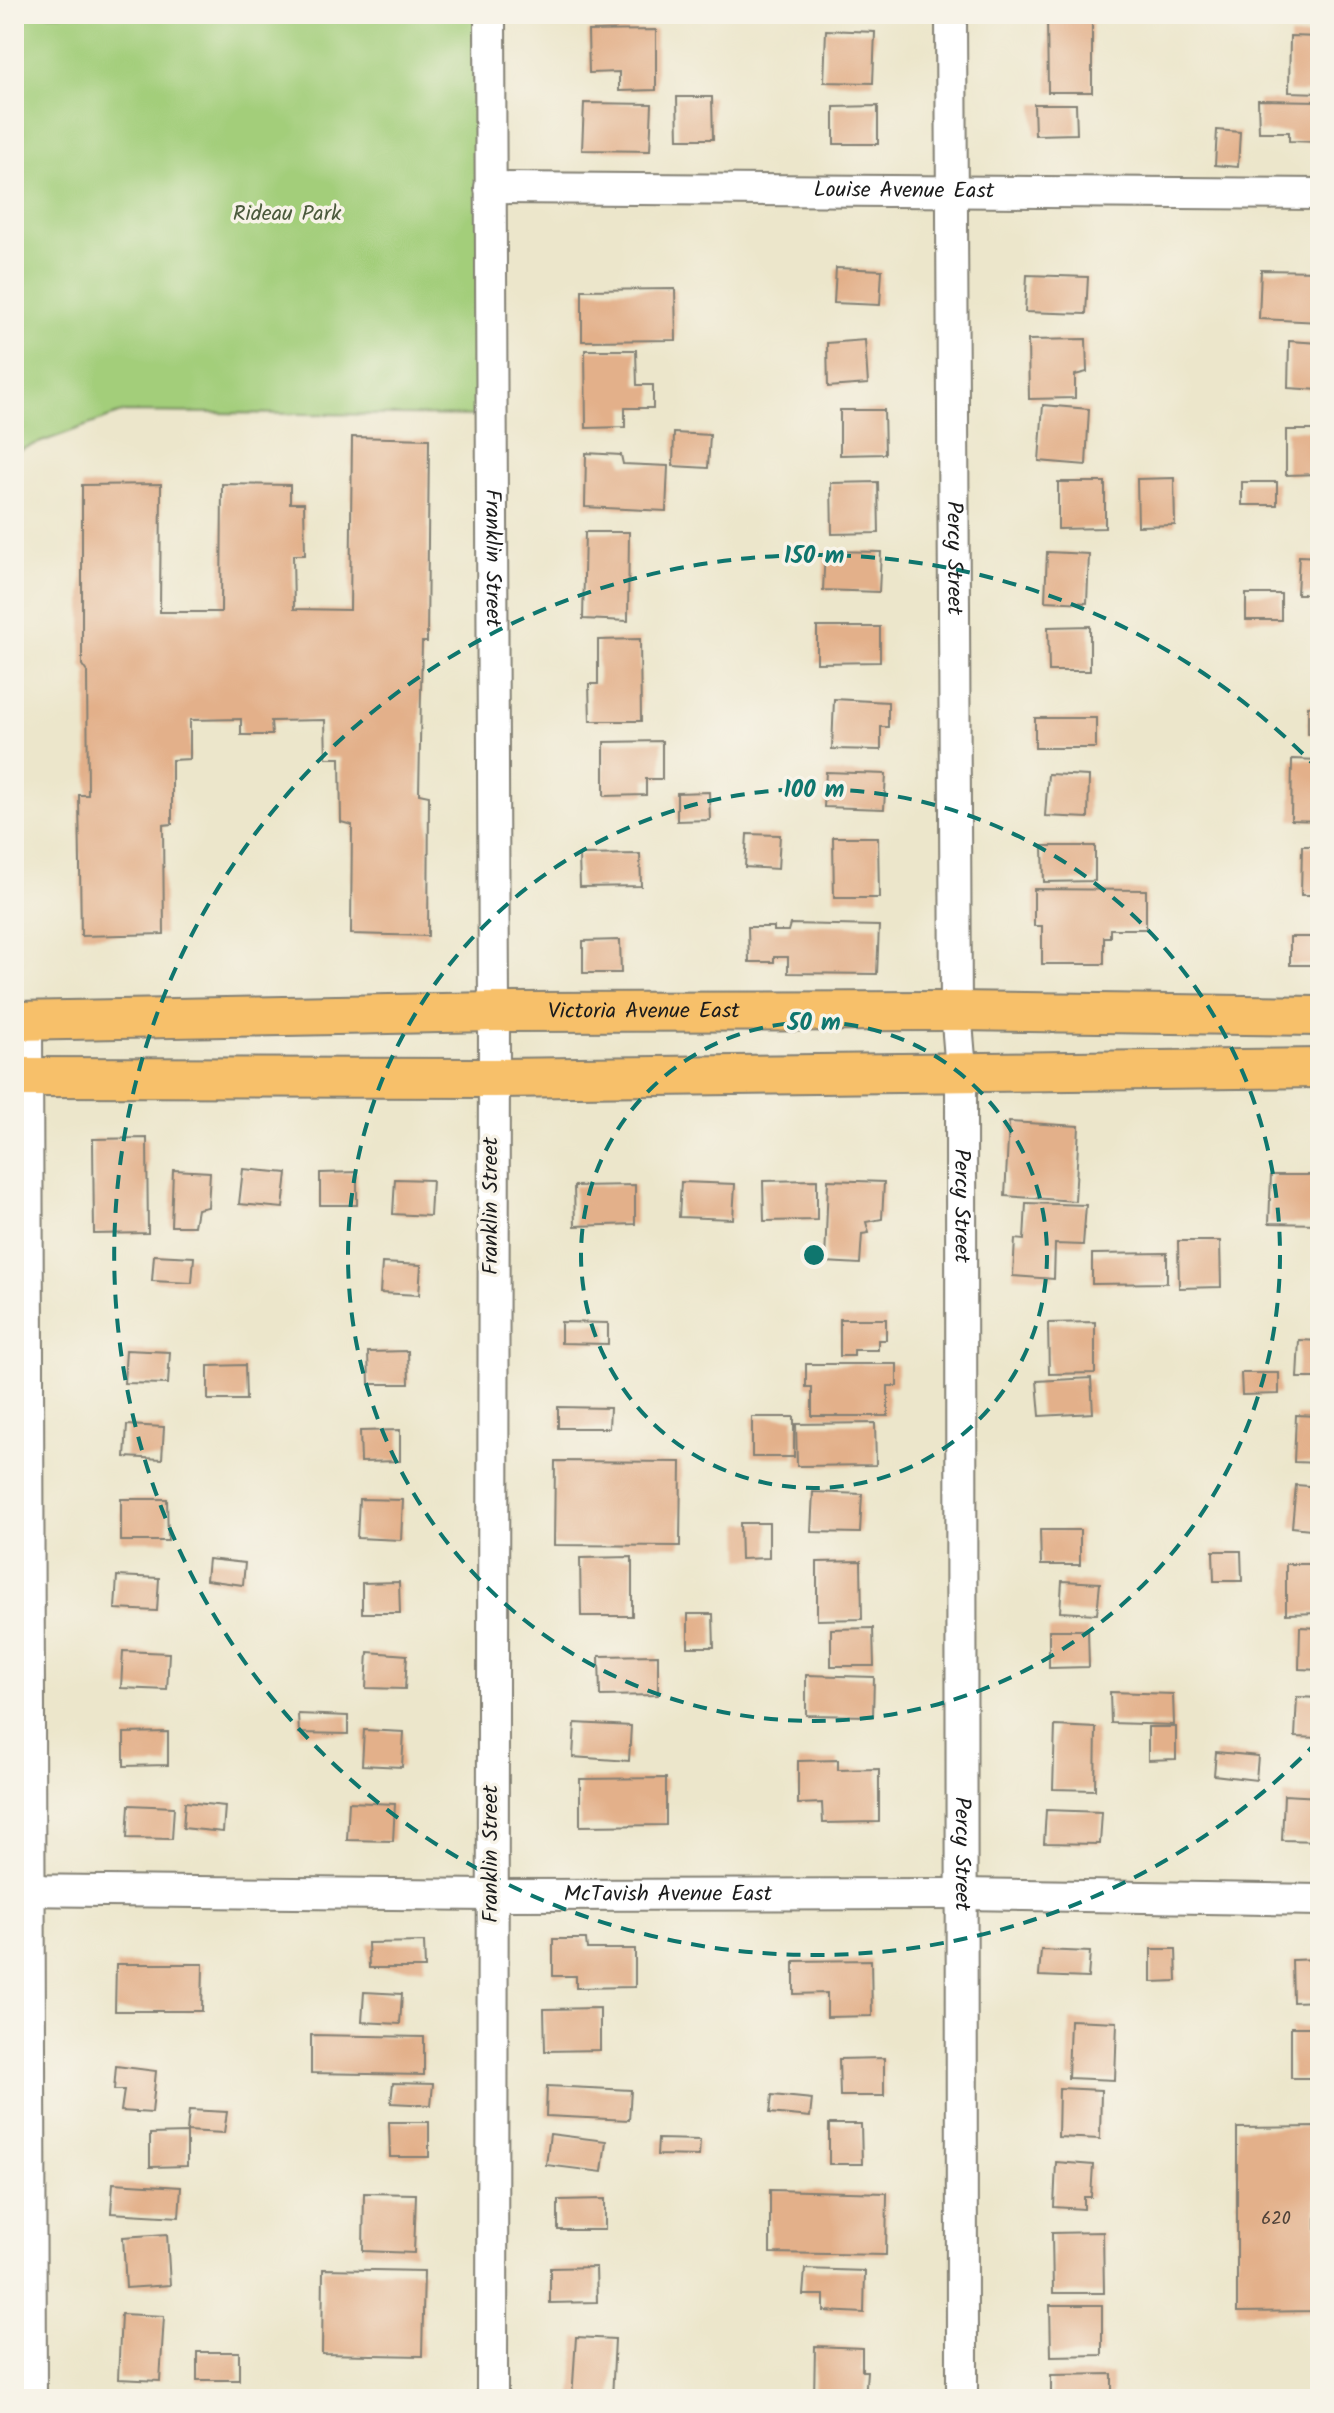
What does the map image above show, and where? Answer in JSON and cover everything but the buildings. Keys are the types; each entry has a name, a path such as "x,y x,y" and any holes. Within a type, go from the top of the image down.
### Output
{"main road":[{"name":"Victoria Avenue East","path":"20,1021 494,1012 956,1011 1320,1016"},
{"path":"21,1077 491,1078 1320,1068"}],"street":[{"name":"Franklin Street","path":"490,14 494,1012 491,1078 492,2399"},
{"name":"Percy Street","path":"951,14 956,1011 961,1070 962,2399"},
{"name":"Louise Avenue East","path":"490,188 1320,194"},
{"path":"20,1021 22,1890 31,2399"},
{"name":"McTavish Avenue East","path":"22,1890 491,1895 961,1894 1320,1900"}],"green space":[{"name":"Rideau Park","path":"14,14 490,14 492,416 124,412 14,452"}]}
